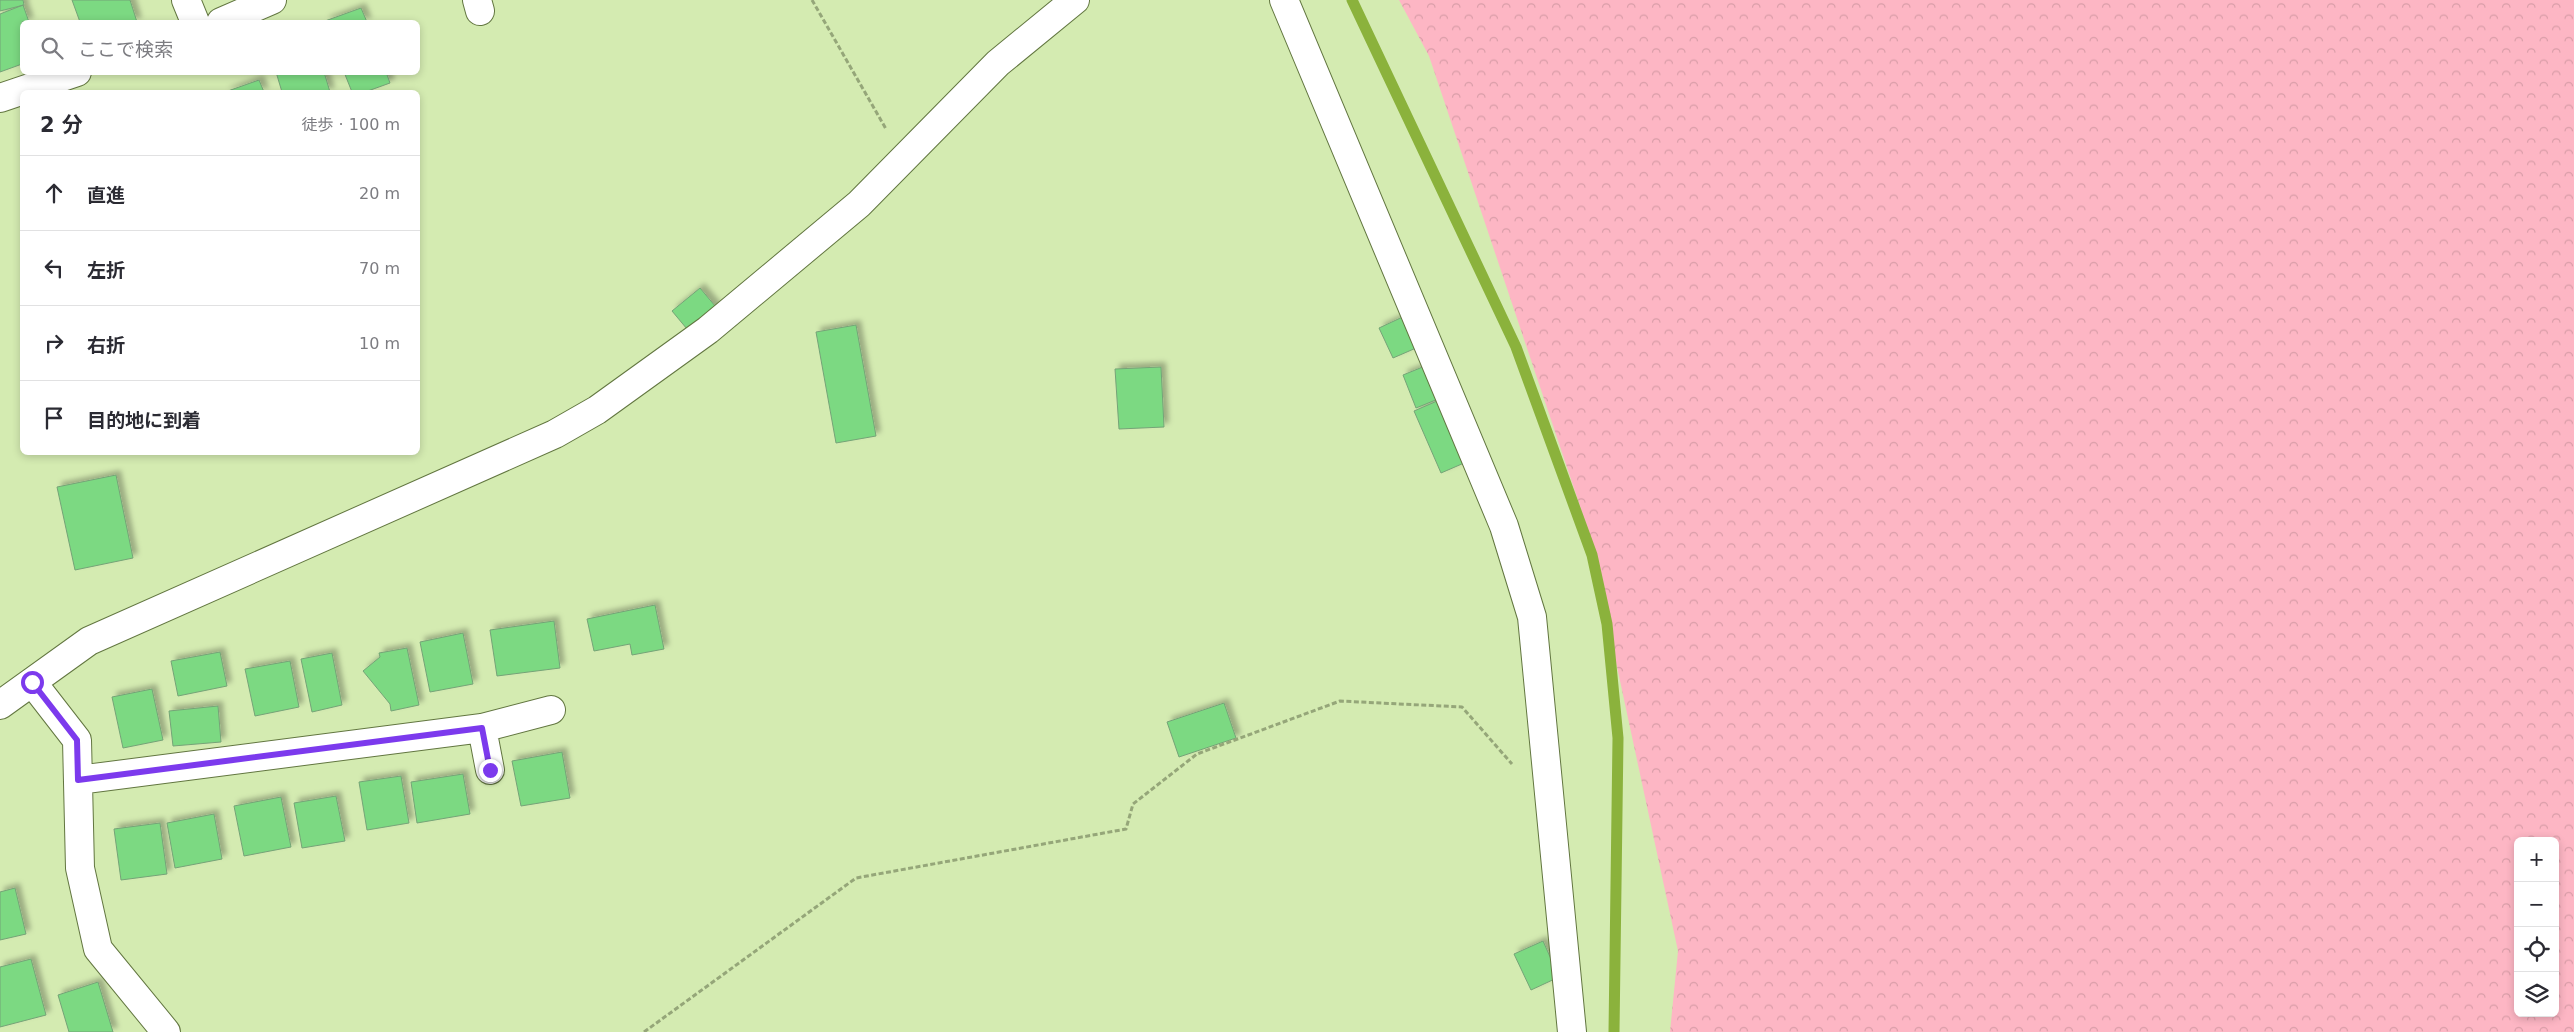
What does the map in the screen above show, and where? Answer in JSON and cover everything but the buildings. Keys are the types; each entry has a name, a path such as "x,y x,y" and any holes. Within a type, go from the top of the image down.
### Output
{"street":[{"path":"186,0 194,20"},
{"path":"226,20 272,0"},
{"path":"0,705 90,640 555,434 597,410 708,330 859,204 998,63 1075,0"},
{"path":"1284,0 1504,526 1532,617 1572,1032"},
{"path":"24,90 68,75"},
{"path":"0,98 20,91"},
{"path":"32,682 77,740 80,868 98,949 166,1032"},
{"path":"78,780 482,728 551,710"},
{"path":"482,728 490,770"}],"path":[{"path":"812,0 904,160"},
{"path":"644,1032 856,878 1126,829 1133,804 1197,754 1340,701 1462,707 1549,805"}],"green space":[{"path":"1399,0 2574,0 2574,1032 1670,1032 1678,951 1587,527 1429,56"}],"waterway":[{"path":"1352,0 1516,347 1592,555 1607,624 1618,738 1614,1032"}],"route":[{"path":"32,682 77,740 78,780 482,728 490,770"}]}
